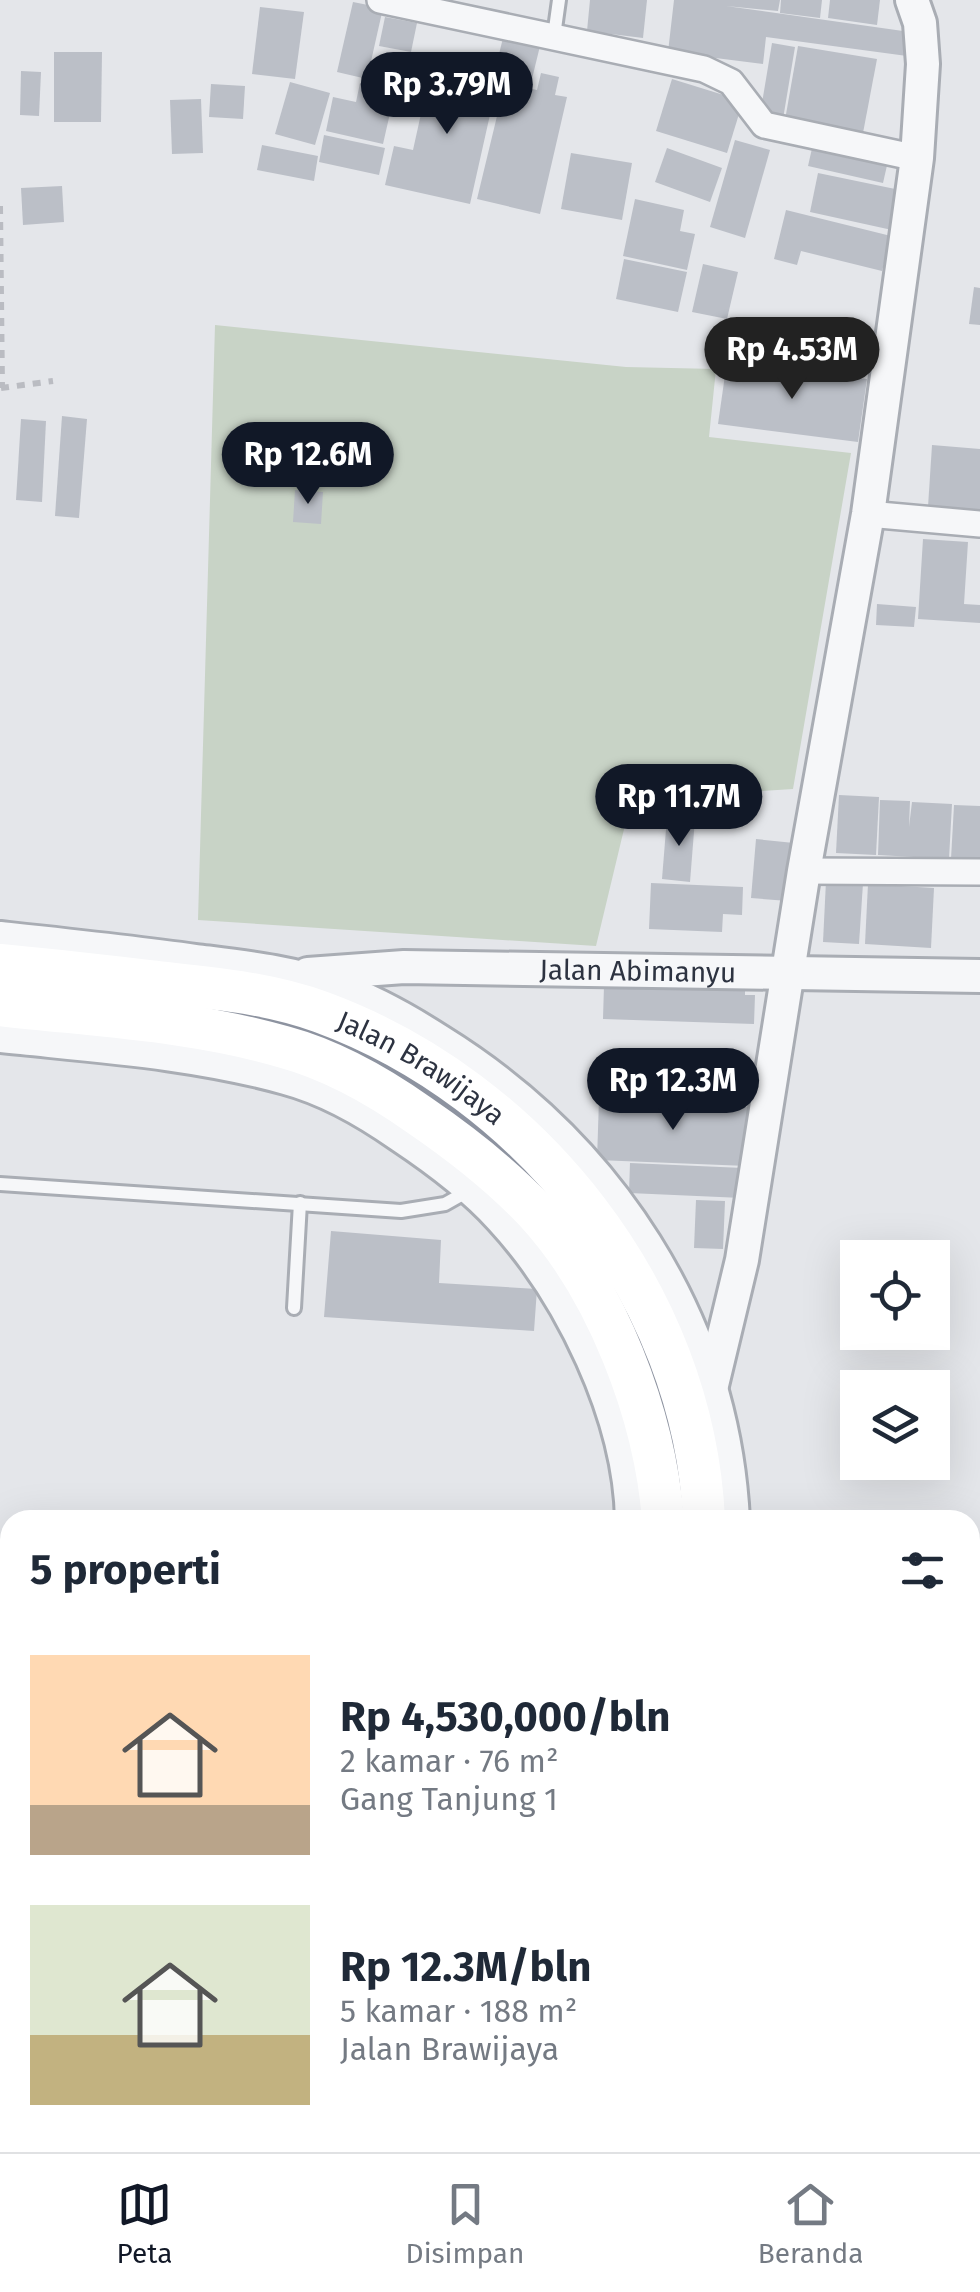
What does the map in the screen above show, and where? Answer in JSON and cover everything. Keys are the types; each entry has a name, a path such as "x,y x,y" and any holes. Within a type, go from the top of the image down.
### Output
{"highway":[{"name":"Jalan Brawijaya","path":"0,965 270,997 369,1032 468,1094 557,1172 616,1250 670,1355 683,1392 696,1442 703,1510"},
{"name":"Jalan Brawijaya","path":"0,1006 170,1024 287,1047 341,1068 390,1095 460,1143 538,1214 598,1304 626,1362 652,1436 663,1510"}],"street":[{"path":"380,0 719,74 741,92 764,124 917,158"},
{"path":"712,1385 742,1260 804,871 868,514 917,158 924,64 920,23 912,0"},
{"path":"868,514 980,524"},
{"path":"804,871 980,872"},
{"path":"0,938 226,964 339,989 422,1030 512,1090 582,1157 634,1226 674,1298 712,1385 732,1510"},
{"name":"Jalan Abimanyu","path":"294,976 324,970 390,967 980,976"},
{"path":"0,1036 193,1057 289,1078 382,1122 471,1189 536,1261 604,1386 622,1448 631,1510"}],"lane":[{"path":"554,36 560,0"},
{"path":"0,1184 401,1211 445,1204 471,1189"},
{"path":"294,1308 300,1203"}],"path":[{"path":"0,206 1,388 53,381"}],"shaded area":[{"path":"215,325 626,367 716,369 709,437 851,453 793,789 631,800 596,946 198,920"}],"building":[{"path":"590,0 647,0 643,38 587,31"},
{"path":"674,0 780,0 778,11 726,6 910,32 907,56 766,37 763,64 668,52"},
{"path":"781,0 822,0 820,18 780,13"},
{"path":"830,0 880,0 877,25 828,18"},
{"path":"353,2 383,8 367,79 337,72"},
{"path":"260,7 304,12 295,79 252,74"},
{"path":"385,17 417,23 411,52 379,46"},
{"path":"503,38 540,46 530,87 506,82 509,69 496,66"},
{"path":"772,43 795,47 783,119 760,115"},
{"path":"798,46 877,59 863,133 785,120"},
{"path":"54,52 102,52 101,122 54,122"},
{"path":"432,64 498,79 470,204 385,185 394,146 413,150"},
{"path":"21,71 41,72 39,116 20,115"},
{"path":"541,73 559,77 555,95 567,97 540,214 477,199 505,83 537,90"},
{"path":"672,79 743,101 727,153 656,131"},
{"path":"290,82 330,93 315,145 275,134"},
{"path":"360,83 380,88 378,97 393,100 383,144 326,131 333,97 356,102"},
{"path":"211,84 245,86 243,119 209,117"},
{"path":"201,99 203,153 172,154 170,100"},
{"path":"324,135 385,148 379,175 319,162"},
{"path":"735,140 770,150 745,238 710,227"},
{"path":"813,144 888,161 883,183 808,166"},
{"path":"262,145 318,156 314,181 257,170"},
{"path":"667,148 722,168 710,202 655,182"},
{"path":"571,153 632,163 622,220 561,209"},
{"path":"818,173 900,190 892,230 810,212"},
{"path":"62,186 64,222 23,225 21,188"},
{"path":"635,199 684,210 680,231 695,234 687,270 623,256"},
{"path":"786,210 891,236 882,271 801,251 797,265 774,259"},
{"path":"624,259 687,272 678,312 616,299"},
{"path":"703,264 738,272 727,319 692,312"},
{"path":"974,287 980,288 980,325 969,324"},
{"path":"727,361 867,379 858,442 718,424"},
{"path":"62,416 87,419 79,518 55,516"},
{"path":"21,419 46,421 42,502 16,500"},
{"path":"932,445 980,449 980,511 928,507"},
{"path":"295,490 323,492 321,524 293,522"},
{"path":"923,539 968,542 964,604 980,605 980,623 918,619"},
{"path":"877,604 916,607 914,627 876,625"},
{"path":"839,795 879,797 876,855 836,853"},
{"path":"880,800 910,801 909,827 912,802 952,804 949,859 878,855"},
{"path":"954,805 980,806 980,860 951,859"},
{"path":"667,817 695,819 690,882 662,879"},
{"path":"756,839 794,843 788,901 751,898"},
{"path":"826,881 863,883 859,944 823,942"},
{"path":"651,883 743,887 742,915 723,914 722,932 649,929"},
{"path":"868,884 934,888 931,948 865,944"},
{"path":"631,980 745,984 745,995 755,995 754,1024 603,1019 604,986 631,987"},
{"path":"599,1099 749,1107 747,1166 597,1160"},
{"path":"630,1163 743,1168 742,1198 629,1193"},
{"path":"696,1200 725,1201 723,1249 694,1248"},
{"path":"331,1231 441,1240 439,1283 537,1289 534,1331 324,1317"}]}
